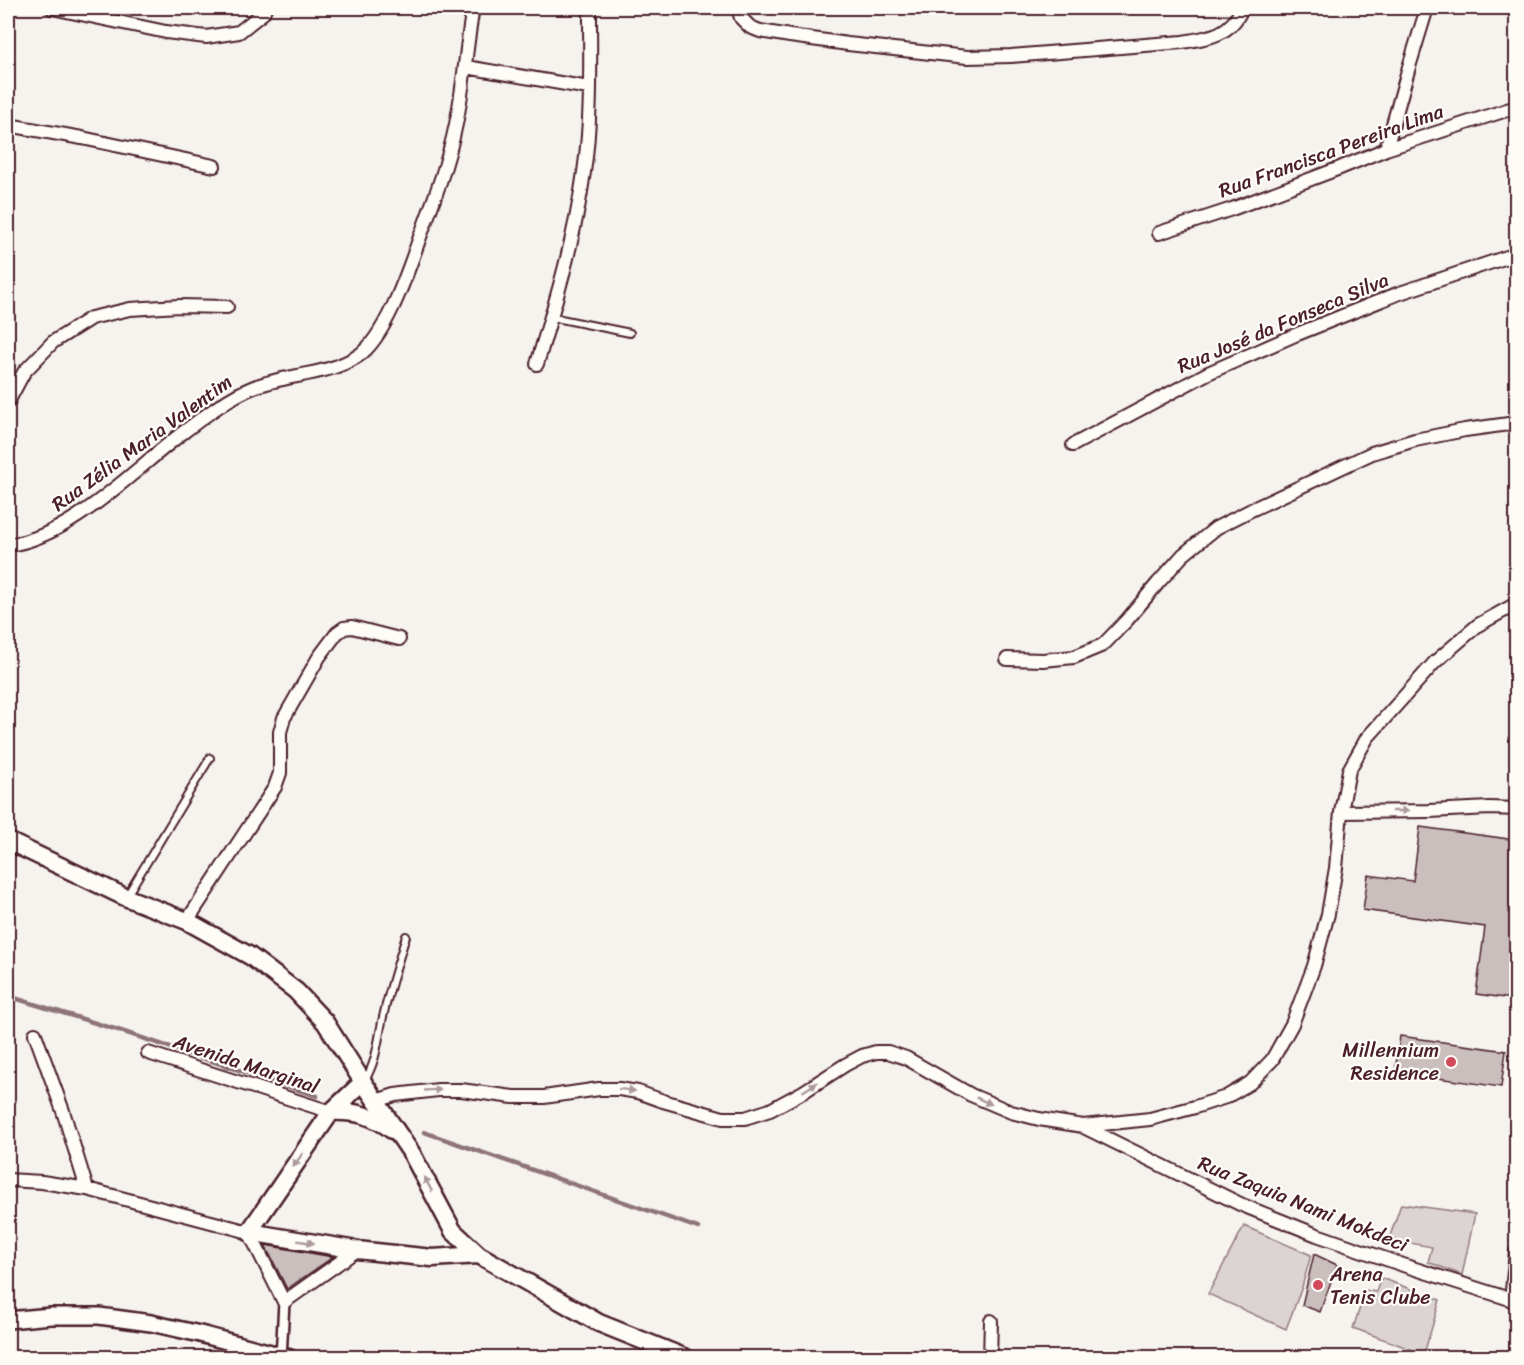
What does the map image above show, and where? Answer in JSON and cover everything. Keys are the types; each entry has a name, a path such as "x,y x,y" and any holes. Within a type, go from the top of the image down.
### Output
{"main road":[{"path":"8,841 125,897 187,921 250,956 296,991 325,1022 412,1154 453,1232 479,1255 599,1323 686,1358"},
{"path":"363,1082 331,1112 249,1232 357,1250 432,1258 479,1255"},
{"path":"331,1112 347,1111 376,1119 401,1138"},
{"path":"432,1258 441,1254 446,1248 453,1232"}],"street":[{"path":"56,8 166,32 206,37 239,32 265,8"},
{"name":"Rua Zélia Maria Valentim","path":"8,545 45,534 76,517 184,431 222,404 254,387 334,368 359,356 376,337 393,306 450,152 466,67 473,8"},
{"path":"537,364 566,265 584,172 590,88 590,8"},
{"path":"738,8 741,18 750,27 759,31 848,44 967,57 1011,56 1208,38 1226,30 1238,17 1242,8"},
{"path":"1386,149 1427,8"},
{"path":"466,67 590,88"},
{"name":"Rua Francisca Pereira Lima","path":"1159,233 1266,196 1386,149 1516,107"},
{"path":"8,125 214,166"},
{"name":"Rua José da Fonseca Silva","path":"1073,445 1208,373 1284,340 1397,294 1516,254"},
{"path":"8,402 24,372 53,342 91,318 130,309 178,306 227,307"},
{"path":"1007,658 1043,660 1074,657 1103,645 1184,555 1216,528 1372,453 1416,440 1516,423"},
{"path":"376,1101 395,1095 438,1090 461,1090 513,1097 544,1097 600,1089 619,1089 638,1092 723,1118 745,1118 770,1110 845,1065 876,1052 888,1052 906,1058 971,1095 1011,1112 1083,1126 1150,1119 1226,1097 1250,1083 1272,1060 1292,1024 1314,966 1328,914 1336,868 1341,812 1349,770 1367,738 1435,662 1478,625 1516,604"},
{"path":"187,921 276,787 280,773 280,732 284,718 327,644 344,628 352,627 399,639"},
{"path":"1341,812 1516,809"},
{"path":"35,1034 63,1111 87,1189"},
{"name":"Avenida Marginal","path":"148,1053 331,1112"},
{"name":"Rua Zaquia Nami Mokdeci","path":"1083,1126 1242,1205 1317,1235 1514,1300"},
{"path":"8,1180 42,1182 87,1189 249,1232 284,1302 284,1357 151,1323 99,1316 51,1316 8,1320"},
{"path":"284,1302 357,1250"},
{"path":"1514,1300 1516,1252"},
{"path":"990,1321 990,1358"}],"lane":[{"path":"551,317 630,333"},
{"path":"125,897 210,758"},
{"path":"363,1082 375,1060 382,1019 405,936"}],"shaded area":[{"path":"1401,1204 1475,1214 1462,1275 1428,1262 1432,1247 1389,1239"},
{"path":"1244,1226 1311,1255 1286,1329 1208,1294"},
{"path":"1381,1278 1440,1300 1424,1354 1353,1328 1366,1290 1376,1292"}],"building":[{"path":"1420,827 1516,840 1516,963 1512,999 1476,994 1485,927 1363,910 1368,875 1413,881"},
{"name":"Millennium Residence","path":"1400,1036 1506,1051 1501,1087 1395,1072"},
{"path":"265,1245 333,1257 287,1289"},
{"name":"Arena Tenis Clube","path":"1314,1254 1337,1265 1320,1312 1302,1305"}],"waterway":[{"path":"8,996 317,1096"},
{"path":"424,1132 698,1228"}],"place":[{"name":"Millennium Residence","path":"1451,1062"},
{"name":"Arena Tenis Clube","path":"1318,1285"}]}
